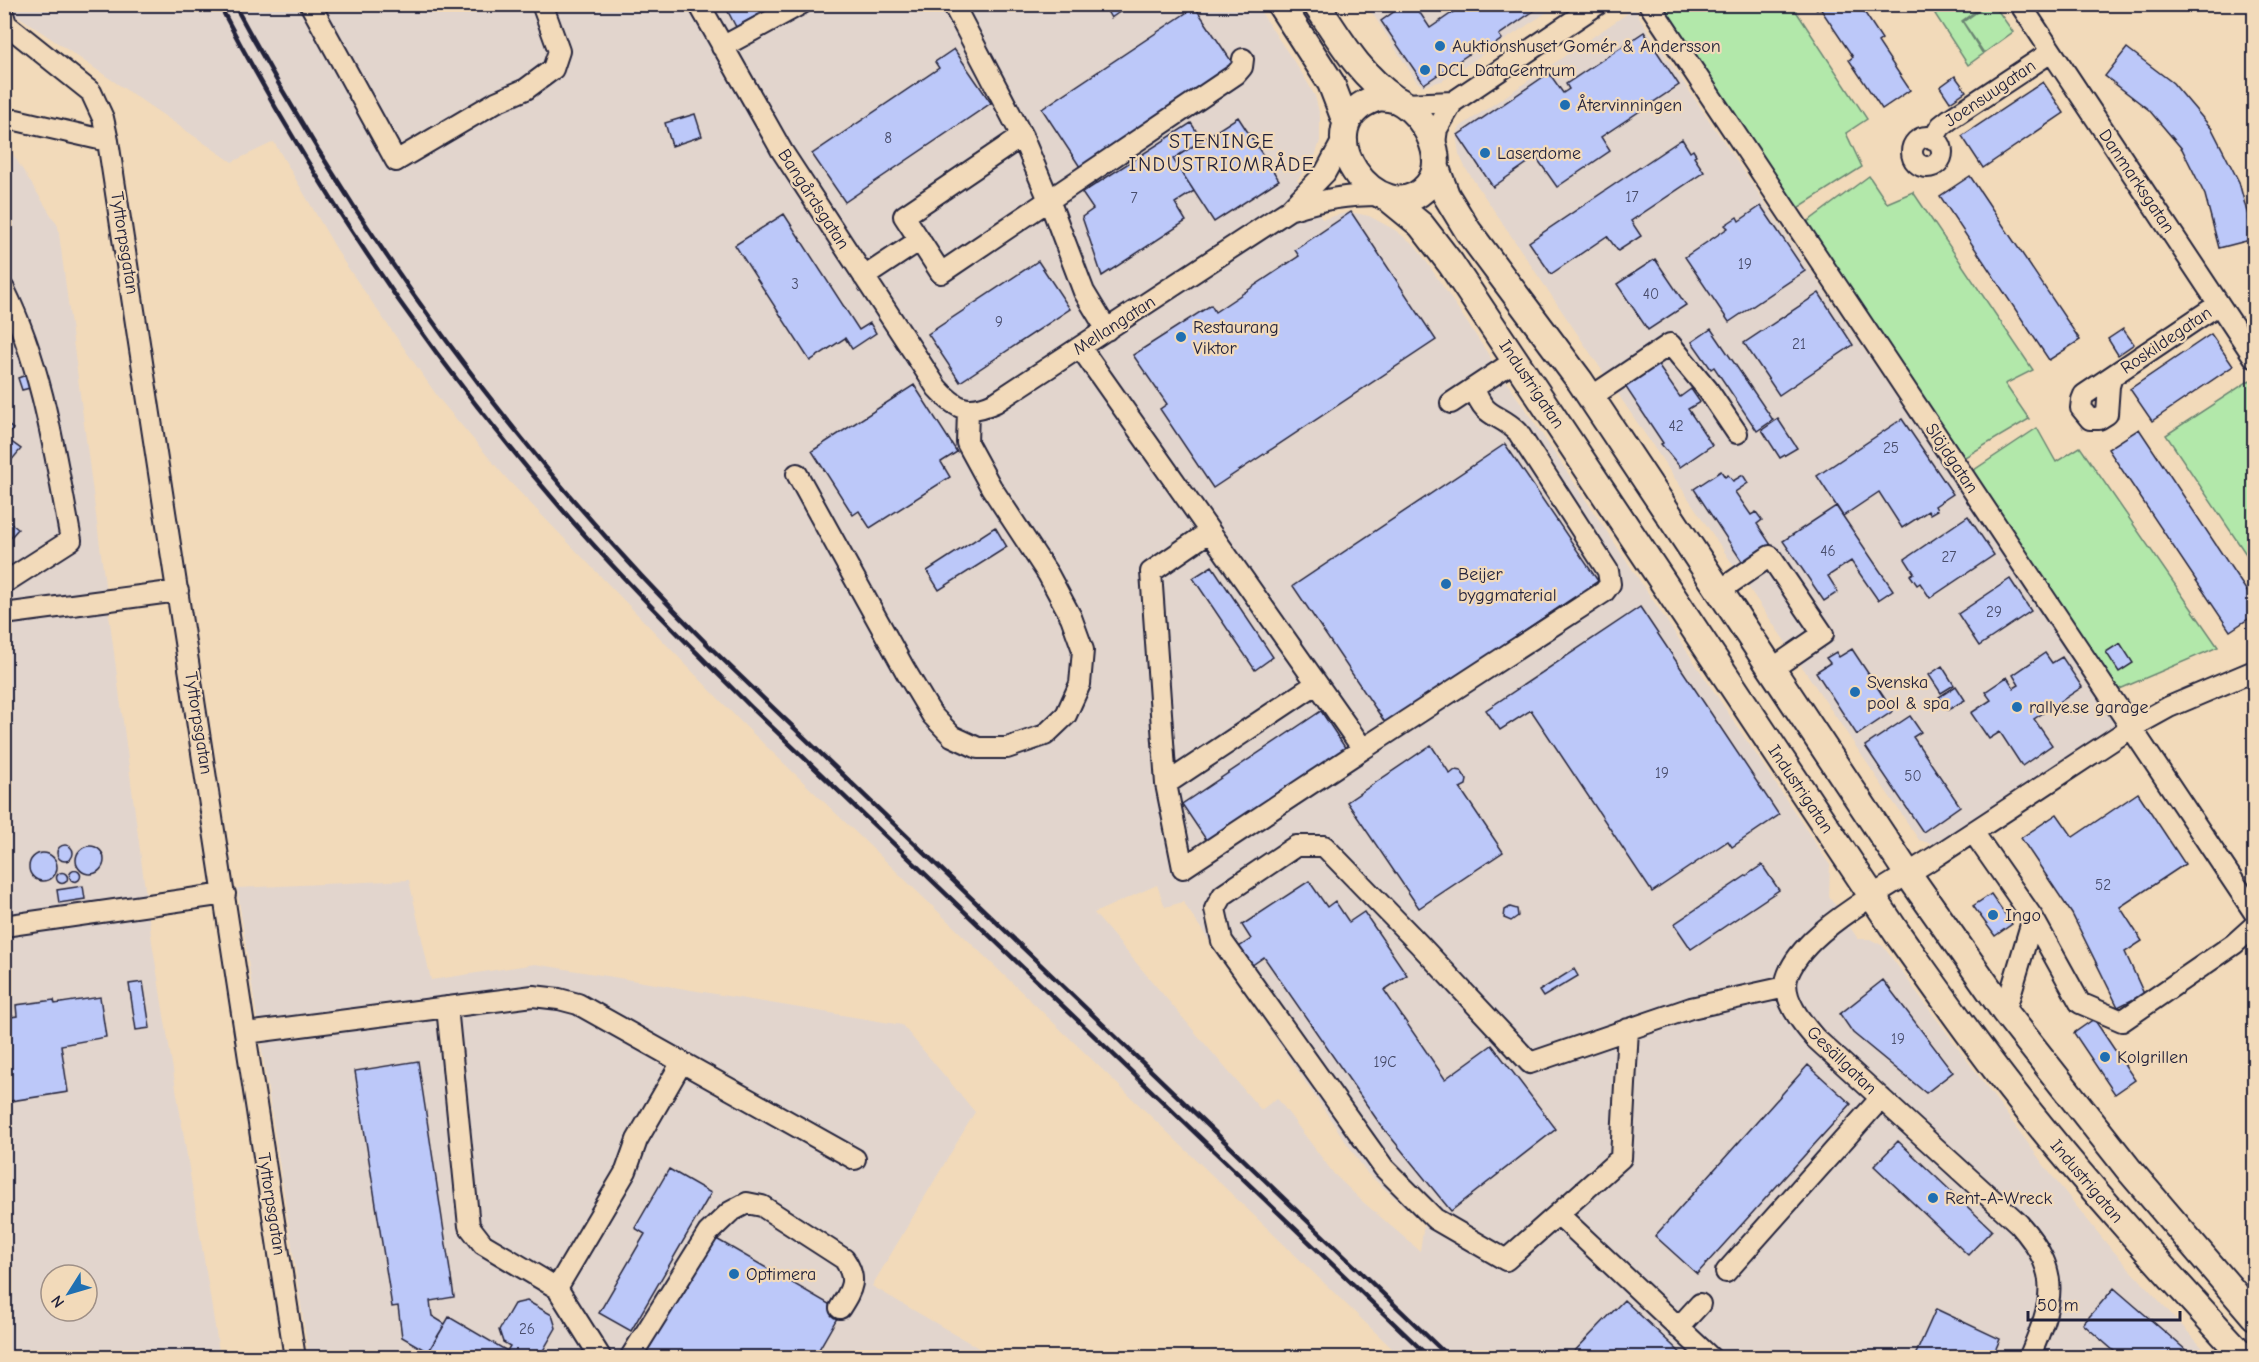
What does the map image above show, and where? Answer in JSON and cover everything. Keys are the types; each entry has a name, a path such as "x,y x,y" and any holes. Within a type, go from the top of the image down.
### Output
{"main road":[{"path":"1280,4 1332,83 1345,130 1346,152 1354,171 1371,189 1384,197 1404,199 1416,195 1430,182 1435,159"},
{"path":"1316,4 1361,70 1374,84 1400,101 1421,121 1429,134 1446,195 1468,231 1591,397 1908,874 2005,1012 2130,1171 2254,1316"},
{"path":"1345,130 1354,110 1369,100 1380,97 1400,101"},
{"name":"Industrigatan","path":"1384,197 1410,214 1431,236 1873,897 1960,1021 2050,1138 2175,1282 2246,1358"}],"street":[{"path":"310,4 396,161 496,102 526,89 553,69 559,51 542,4"},
{"name":"Bangårdsgatan","path":"699,4 782,151 937,388 951,403 968,410"},
{"path":"722,46 801,4"},
{"path":"953,4 1022,136 1084,292 1107,330"},
{"path":"1435,159 1437,129 1453,102 1598,4"},
{"name":"Slöjdgatan","path":"1649,4 2252,904"},
{"name":"Danmarksgatan","path":"2020,4 2254,357"},
{"name":"Tyttorpsgatan","path":"4,17 6,24 91,92 103,118 108,141 295,1358"},
{"name":"Joensuugatan","path":"1933,139 1941,126 1950,119 2051,52"},
{"path":"1022,136 904,216 941,273 1236,74 1242,67 1243,59"},
{"path":"1400,101 1453,102"},
{"path":"16,120 108,141"},
{"name":"Mellangatan","path":"968,410 983,408 996,402 1289,210 1325,173 1345,130"},
{"name":"Mellangatan","path":"1289,210 1348,195 1384,197"},
{"path":"864,277 920,240"},
{"path":"4,289 20,322 40,381 71,540 4,583"},
{"name":"Roskildegatan","path":"2112,376 2219,304"},
{"path":"1591,397 1670,344 1708,390 1737,433"},
{"path":"1080,347 1363,749"},
{"path":"1451,404 1516,360"},
{"path":"1209,532 1151,572 1166,784 1183,868 1604,592 1610,584 1608,571 1518,432 1509,423 1490,415 1483,408 1474,388"},
{"path":"797,474 932,715 952,736 978,748 1007,748 1045,735 1066,715 1080,684 1083,650 1071,617 1048,574 991,487 966,443 968,410"},
{"path":"1719,591 1770,556 1823,634 1772,669"},
{"path":"4,614 178,591"},
{"path":"1628,1029 1621,1158 1506,1260 1435,1219 1384,1168 1222,941 1215,909 1223,894 1296,846 1324,846 1530,1063 1628,1029 1691,1008 1786,987 1791,969 1811,942 1873,897 2132,728 2169,707 2254,671"},
{"path":"1166,784 1316,684"},
{"path":"1973,832 2033,918 2080,1003 2122,1021 2234,944 2254,926"},
{"path":"4,926 225,894"},
{"path":"2005,1012 2033,918"},
{"name":"Gesällgatan","path":"1786,987 1797,1013 1815,1038 2019,1224 2035,1242 2047,1264 2048,1302 2040,1332 2029,1358"},
{"path":"246,1033 533,996 559,999 578,1004 855,1160"},
{"path":"447,1007 469,1226 483,1244 556,1288 601,1358"},
{"path":"556,1288 626,1171 637,1140 682,1062"},
{"path":"1726,1272 1881,1098"},
{"path":"630,1358 708,1233 730,1212 747,1203 762,1206 844,1259 850,1268 851,1291 840,1308"},
{"path":"1558,1214 1711,1358"},
{"path":"1678,1328 1700,1304"}],"shaded area":[{"path":"5,4 1256,5 1315,96 1320,116 1320,141 1314,160 1297,180 1322,219 1350,212 1369,216 1395,230 1416,246 1830,865 1829,896 1858,939 1870,939 1883,946 2049,1172 2107,1244 2211,1357 1401,1357 741,722 507,479 440,400 344,262 274,142 232,162 18,16 5,32","holes":["1157,885 1165,907 1183,902 1367,1173 1424,1224 1420,1251 1334,1174 1277,1098 1261,1110 1094,913"]},
{"name":"Auktionshuset Gomér & Andersson","path":"1367,5 1558,5 1442,81 1423,86 1417,82"},
{"path":"1634,9 2118,725 1935,845 1919,840 1466,169 1459,154 1456,134 1460,127"},
{"path":"4,140 58,226 152,942 220,1357 5,1357"},
{"path":"409,880 431,980 535,964 902,1025 975,1112 872,1286 994,1357 309,1357 237,888"}],"green space":[{"path":"1656,5 1792,5 1867,119 1846,133 1862,167 1793,211"},
{"path":"1948,5 1984,5 1962,21 1983,54 1968,65 1935,14"},
{"path":"1987,5 1994,5 2013,32 1984,53 1963,22"},
{"path":"1869,176 1887,203 1913,192 2033,370 2005,384 2029,419 1960,460 1806,223"},
{"path":"2250,380 2254,386 2254,566 2166,435"},
{"path":"2037,428 2056,462 2080,447 2218,647 2115,691 1968,474"}],"building":[{"path":"724,4 778,4 736,27"},
{"path":"1103,4 1131,4 1111,18"},
{"name":"Auktionshuset Gomér & Andersson","path":"1405,4 1414,4 1430,28 1465,4 1536,4 1538,8 1499,35 1502,39 1488,49 1484,44 1424,84 1381,21"},
{"path":"1813,4 1859,4 1882,39 1878,42 1910,90 1882,109 1849,60 1853,57 1820,8 1817,10"},
{"path":"2060,4 2090,4 2062,12"},
{"path":"1195,7 1236,68 1082,170 1042,109"},
{"path":"1644,32 1679,85 1601,137 1610,151 1557,187 1536,157 1493,187 1458,135 1549,73 1563,93 1569,89 1566,84"},
{"path":"2127,48 2173,83 2212,129 2239,182 2254,239 2219,248 2205,195 2182,149 2149,110 2105,76"},
{"path":"954,49 991,103 845,202 812,154 939,68 935,62"},
{"path":"1955,76 1966,91 1950,102 1940,87"},
{"path":"2043,82 2064,113 1983,168 1962,136"},
{"path":"695,114 702,136 672,146 665,123"},
{"path":"1238,117 1279,180 1214,222 1173,159"},
{"path":"1191,123 1202,140 1173,159 1194,191 1175,203 1186,221 1102,276 1082,217 1093,209 1082,193"},
{"path":"1682,139 1690,152 1693,150 1696,155 1694,157 1704,172 1631,221 1641,236 1618,251 1607,236 1551,274 1529,242"},
{"path":"1970,176 2080,340 2049,360 1940,196"},
{"path":"1761,206 1805,271 1729,322 1685,257 1728,228 1725,225 1737,217 1739,221"},
{"path":"1351,212 1436,340 1213,488 1160,409 1167,404 1133,355 1211,305 1215,312 1299,256 1295,250"},
{"path":"784,214 859,330 870,323 876,333 852,349 845,338 810,361 735,245"},
{"path":"1655,259 1686,305 1648,330 1617,284"},
{"path":"1038,261 1070,309 960,382 928,334"},
{"path":"1819,293 1853,345 1779,395 1744,343"},
{"path":"1711,329 1773,420 1757,431 1714,367 1711,369 1692,342"},
{"path":"2123,329 2134,344 2118,355 2108,339"},
{"path":"2211,334 2233,366 2152,421 2130,389"},
{"path":"1657,364 1680,397 1691,389 1700,402 1688,409 1712,445 1680,467 1661,444 1663,443 1625,386"},
{"path":"26,375 30,388 22,390 18,378"},
{"path":"914,385 957,452 941,462 950,477 870,528 859,511 853,515 812,451"},
{"path":"1778,419 1797,448 1780,458 1762,430"},
{"path":"1902,419 1953,494 1935,506 1937,510 1930,514 1928,511 1902,528 1879,492 1843,516 1817,476"},
{"path":"4,422 13,429 6,438 21,449 4,469"},
{"path":"2139,429 2254,602 2254,615 2230,631 2108,449"},
{"name":"Beijer byggmaterial","path":"1505,444 1598,581 1386,724 1293,586"},
{"path":"1721,471 1725,477 1728,475 1733,481 1743,475 1748,483 1735,492 1751,515 1756,512 1762,520 1757,524 1773,548 1745,566 1694,489"},
{"path":"1836,506 1893,590 1878,600 1851,561 1828,576 1838,592 1824,601 1783,541"},
{"path":"1968,516 1994,555 1930,598 1920,583 1917,585 1910,575 1914,573 1905,559"},
{"path":"4,518 18,529 4,545"},
{"path":"995,527 1007,547 939,590 927,571"},
{"path":"1212,566 1273,657 1255,670 1193,578"},
{"path":"2010,579 2031,611 1979,646 1958,614"},
{"path":"1640,607 1779,815 1732,847 1728,841 1652,892 1531,710 1500,730 1486,710"},
{"path":"2120,643 2133,663 2119,672 2106,652"},
{"name":"Svenska pool & spa","path":"1852,649 1893,711 1857,735 1816,672 1830,663 1826,658 1836,652 1839,657"},
{"name":"rallye.se garage","path":"2045,653 2052,663 2062,657 2082,687 2034,719 2052,745 2022,766 2000,732 1989,739 1971,713 1991,700 1985,692 2007,677 2014,688 2019,685 2013,675"},
{"path":"1942,666 1954,685 1941,693 1929,675"},
{"path":"1956,686 1965,700 1948,710 1939,697"},
{"path":"1321,711 1346,749 1207,841 1182,804"},
{"path":"1910,716 1921,732 1913,737 1960,806 1923,832 1865,746"},
{"path":"1431,745 1450,774 1455,770 1461,771 1467,780 1466,785 1460,788 1503,852 1419,908 1347,802"},
{"path":"2138,793 2185,864 2120,907 2142,941 2125,952 2144,994 2118,1007 2072,914 2021,838 2057,814 2073,837"},
{"path":"62,845 68,845 73,853 71,859 62,861 57,856 57,850"},
{"path":"90,846 100,850 104,860 100,870 90,874 80,870 76,860 80,850"},
{"path":"43,853 53,857 57,867 53,877 43,881 33,877 29,867 33,857"},
{"path":"1762,865 1779,890 1691,949 1674,924"},
{"path":"75,871 79,872 79,880 75,881 71,880 70,876 71,872"},
{"path":"62,873 66,874 66,882 62,883 58,882 57,878 58,874"},
{"path":"1309,881 1327,907 1335,901 1349,922 1364,912 1407,975 1384,990 1445,1079 1492,1045 1556,1129 1451,1211 1380,1124 1264,957 1248,968 1236,949 1251,939 1242,925"},
{"path":"83,886 85,899 59,903 57,890"},
{"name":"Ingo","path":"1991,894 2012,924 1995,936 1973,906"},
{"path":"1510,907 1517,909 1518,916 1511,921 1504,918 1505,910"},
{"path":"1574,969 1578,976 1543,997 1539,991"},
{"path":"1883,980 1953,1072 1926,1093 1853,1033 1840,1014"},
{"path":"143,982 150,1028 136,1030 129,984"},
{"path":"100,997 106,1037 61,1045 68,1092 4,1102 4,1018 17,1016 16,1005 54,1000 55,1004"},
{"name":"Kolgrillen","path":"2094,1019 2135,1080 2115,1094 2074,1033"},
{"path":"418,1061 454,1297 430,1301 432,1316 445,1324 428,1352 402,1337 398,1306 392,1307 355,1071"},
{"path":"1808,1065 1851,1104 1697,1274 1655,1236"},
{"name":"Rent-A-Wreck","path":"1898,1141 1992,1230 1968,1255 1874,1166"},
{"path":"669,1169 711,1193 631,1331 599,1313 645,1234 635,1228"},
{"name":"Optimera","path":"713,1237 841,1311 814,1358 643,1358"},
{"path":"2114,1288 2195,1358 2122,1358 2083,1324"},
{"path":"1624,1300 1686,1358 1568,1358"},
{"path":"527,1301 552,1315 556,1328 541,1354 528,1357 521,1353 518,1358 425,1358 449,1317 507,1351 510,1346 503,1342 499,1330 514,1304"},
{"path":"1936,1309 2000,1339 1992,1358 1914,1358"}],"railway":[{"path":"219,4 293,137 375,266 464,389 511,449 606,559 751,707 1430,1358"},
{"path":"234,4 283,92 391,262 449,344 574,501 711,648 1450,1358"}],"place":[{"name":"Auktionshuset Gomér & Andersson","path":"1440,46"},
{"name":"DCL DataCentrum","path":"1425,70"},
{"name":"Återvinningen","path":"1565,105"},
{"name":"Laserdome","path":"1485,153"},
{"name":"Restaurang Viktor","path":"1181,337"},
{"name":"Beijer byggmaterial","path":"1446,584"},
{"name":"Svenska pool & spa","path":"1855,692"},
{"name":"rallye.se garage","path":"2017,707"},
{"name":"Ingo","path":"1993,915"},
{"name":"Kolgrillen","path":"2105,1057"},
{"name":"Rent-A-Wreck","path":"1933,1198"},
{"name":"Optimera","path":"734,1274"}],"district":[{"name":"STENINGE INDUSTRIOMRÅDE","path":"1222,152"}]}
